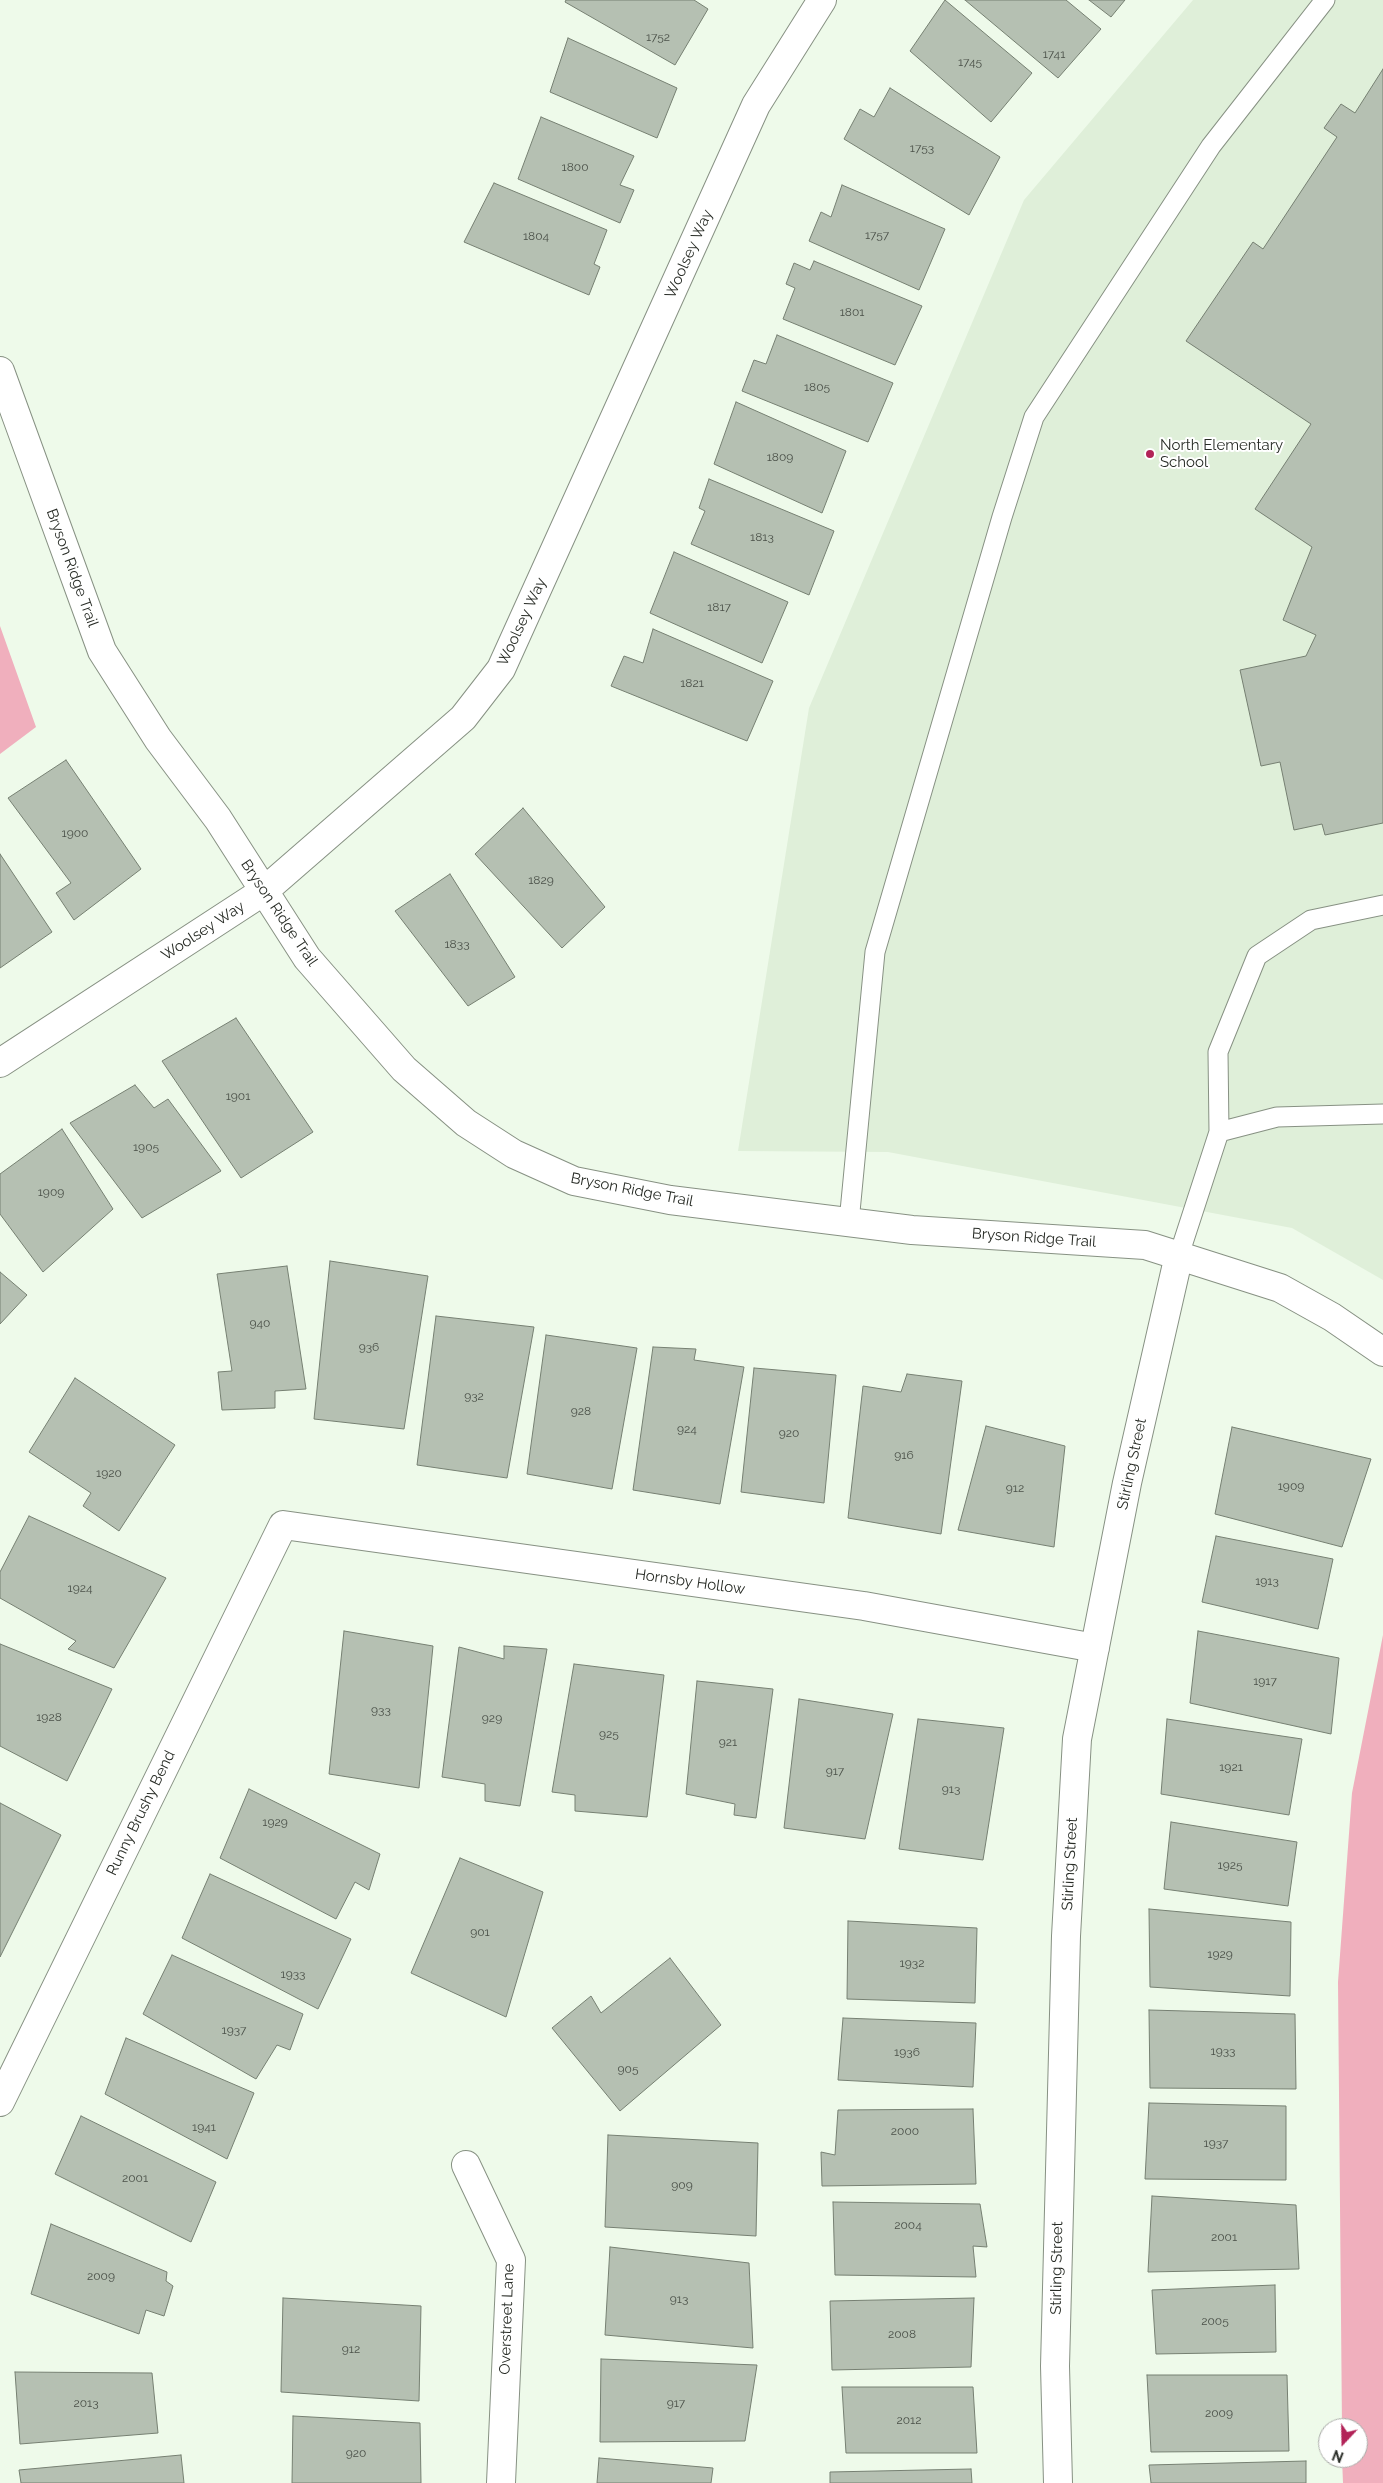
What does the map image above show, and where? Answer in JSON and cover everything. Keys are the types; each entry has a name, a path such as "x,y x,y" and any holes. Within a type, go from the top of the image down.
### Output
{"street":[{"name":"Woolsey Way","path":"0,1063 264,891 463,718 502,669 756,105 822,0"},
{"name":"Bryson Ridge Trail","path":"0,371 102,651 158,739 218,819 307,958 404,1069 466,1123 514,1154 574,1182 670,1200 912,1230 1146,1245 1280,1288 1332,1317 1383,1352"},
{"name":"Stirling Street","path":"1058,2483 1055,2366 1066,1936 1077,1739 1127,1483 1178,1255"},
{"name":"Hornsby Hollow","path":"283,1525 864,1606 1095,1648"},
{"name":"Runny Brushy Bend","path":"0,2102 10,2056 283,1525"},
{"name":"Overstreet Lane","path":"466,2165 511,2260 501,2483"}],"lane":[{"path":"849,1222 875,952 1002,517 1034,417 1211,146 1325,0"},
{"path":"1178,1255 1218,1132 1218,1052 1257,956 1310,920 1383,905"},
{"path":"1218,1132 1277,1117 1383,1114"}],"shaded area":[{"name":"North Elementary School","path":"1193,0 1383,0 1383,1280 1292,1228 888,1152 738,1151 809,708 1024,200"},
{"path":"0,626 36,727 0,754"},
{"path":"1383,1635 1383,2483 1343,2483 1342,2468 1368,2468 1368,2418 1342,2418 1338,1982 1352,1793"}],"building":[{"path":"566,0 694,0 708,9 675,65 565,2"},
{"path":"945,0 1032,73 991,122 910,51"},
{"path":"965,0 1066,0 1101,29 1058,78"},
{"path":"1089,0 1125,0 1111,17"},
{"path":"568,38 677,88 657,138 550,92"},
{"path":"1383,69 1383,823 1325,835 1322,824 1294,830 1280,762 1261,766 1240,670 1306,656 1316,635 1283,620 1312,547 1255,509 1311,424 1186,341 1253,242 1263,249 1337,137 1324,128 1341,104 1355,113"},
{"path":"890,88 1000,157 969,215 844,139 860,109 874,117"},
{"path":"541,117 634,156 620,185 634,190 620,223 518,179"},
{"path":"494,183 607,230 594,264 600,267 589,295 464,242"},
{"path":"842,185 945,229 919,290 809,241 821,212 831,217"},
{"path":"814,261 922,306 895,365 783,319 795,288 786,284 794,263 810,270"},
{"path":"777,335 893,383 868,442 742,391 754,360 766,364"},
{"path":"736,402 846,451 822,513 714,464"},
{"path":"709,479 834,531 809,595 691,544 705,511 699,508"},
{"path":"674,552 788,602 762,663 650,613"},
{"path":"653,629 773,681 747,741 611,686 624,656 643,663"},
{"path":"66,760 141,869 74,920 56,893 71,883 8,798"},
{"path":"523,808 605,907 562,948 475,854"},
{"path":"0,854 52,932 0,968"},
{"path":"450,874 515,977 468,1006 395,911"},
{"path":"236,1018 313,1132 241,1178 162,1061"},
{"path":"135,1085 154,1108 168,1099 221,1171 142,1218 70,1123"},
{"path":"62,1129 113,1209 43,1272 0,1214 0,1174"},
{"path":"330,1261 428,1276 404,1429 314,1419"},
{"path":"287,1266 306,1389 275,1391 275,1408 222,1410 218,1372 232,1371 217,1274"},
{"path":"0,1272 27,1295 0,1324"},
{"path":"436,1316 534,1327 507,1478 417,1465"},
{"path":"546,1335 637,1348 612,1489 527,1474"},
{"path":"653,1347 696,1349 694,1360 744,1367 720,1504 633,1490"},
{"path":"754,1368 836,1375 824,1503 741,1492"},
{"path":"907,1374 962,1381 941,1534 848,1518 863,1386 901,1392"},
{"path":"75,1378 175,1445 119,1531 83,1506 91,1493 29,1452"},
{"path":"986,1426 1065,1446 1054,1547 958,1530"},
{"path":"1232,1427 1371,1459 1342,1547 1215,1514"},
{"path":"29,1516 166,1578 114,1668 68,1649 76,1641 0,1598 0,1572"},
{"path":"1216,1536 1333,1559 1318,1629 1202,1602"},
{"path":"344,1631 433,1646 419,1788 329,1774"},
{"path":"1198,1631 1339,1658 1331,1734 1190,1703"},
{"path":"0,1644 112,1689 67,1781 0,1746"},
{"path":"504,1646 547,1649 520,1806 485,1801 485,1784 442,1777 459,1647 504,1659"},
{"path":"574,1664 664,1675 647,1817 575,1811 575,1795 552,1792"},
{"path":"697,1681 773,1689 756,1818 734,1815 735,1804 686,1794"},
{"path":"799,1699 893,1714 865,1839 784,1828"},
{"path":"918,1719 1004,1728 983,1860 899,1849"},
{"path":"1167,1719 1302,1739 1289,1815 1161,1794"},
{"path":"249,1789 380,1854 369,1890 355,1882 336,1919 220,1858"},
{"path":"0,1803 61,1835 0,1957"},
{"path":"1171,1822 1297,1842 1288,1906 1164,1889"},
{"path":"460,1858 543,1892 506,2017 411,1973"},
{"path":"210,1874 351,1939 318,2009 182,1938"},
{"path":"1149,1909 1291,1922 1290,1996 1150,1987"},
{"path":"848,1921 977,1928 975,2003 847,1999"},
{"path":"172,1955 303,2014 290,2050 277,2045 256,2079 143,2014"},
{"path":"670,1958 721,2025 620,2111 552,2028 591,1996 601,2013"},
{"path":"1149,2010 1295,2014 1296,2089 1150,2088"},
{"path":"843,2018 976,2023 973,2087 838,2080"},
{"path":"126,2038 254,2093 227,2159 105,2094"},
{"path":"1149,2103 1286,2106 1286,2180 1145,2179"},
{"path":"973,2109 976,2184 822,2186 821,2152 835,2155 838,2110"},
{"path":"81,2116 216,2182 191,2242 55,2174"},
{"path":"608,2135 758,2143 756,2236 605,2227"},
{"path":"1152,2196 1296,2205 1299,2269 1148,2272"},
{"path":"833,2202 980,2204 987,2247 973,2246 976,2277 835,2275"},
{"path":"51,2224 167,2272 166,2281 173,2286 164,2316 146,2310 139,2334 31,2294"},
{"path":"610,2247 749,2263 753,2348 605,2335"},
{"path":"1275,2285 1276,2352 1156,2354 1152,2290"},
{"path":"283,2298 421,2306 419,2401 281,2392"},
{"path":"974,2298 971,2367 832,2370 830,2301"},
{"path":"601,2359 757,2365 745,2441 600,2442"},
{"path":"15,2372 152,2373 158,2433 20,2444"},
{"path":"1147,2375 1287,2375 1289,2451 1151,2452"},
{"path":"842,2387 973,2387 977,2453 846,2453"},
{"path":"293,2416 420,2423 421,2483 292,2483"},
{"path":"181,2455 184,2483 21,2483 19,2470"},
{"path":"599,2458 713,2468 711,2483 597,2483"},
{"path":"1306,2461 1306,2483 1151,2483 1149,2465"},
{"path":"971,2469 972,2483 830,2483 830,2472"}],"place":[{"name":"North Elementary School","path":"1150,454"}]}
